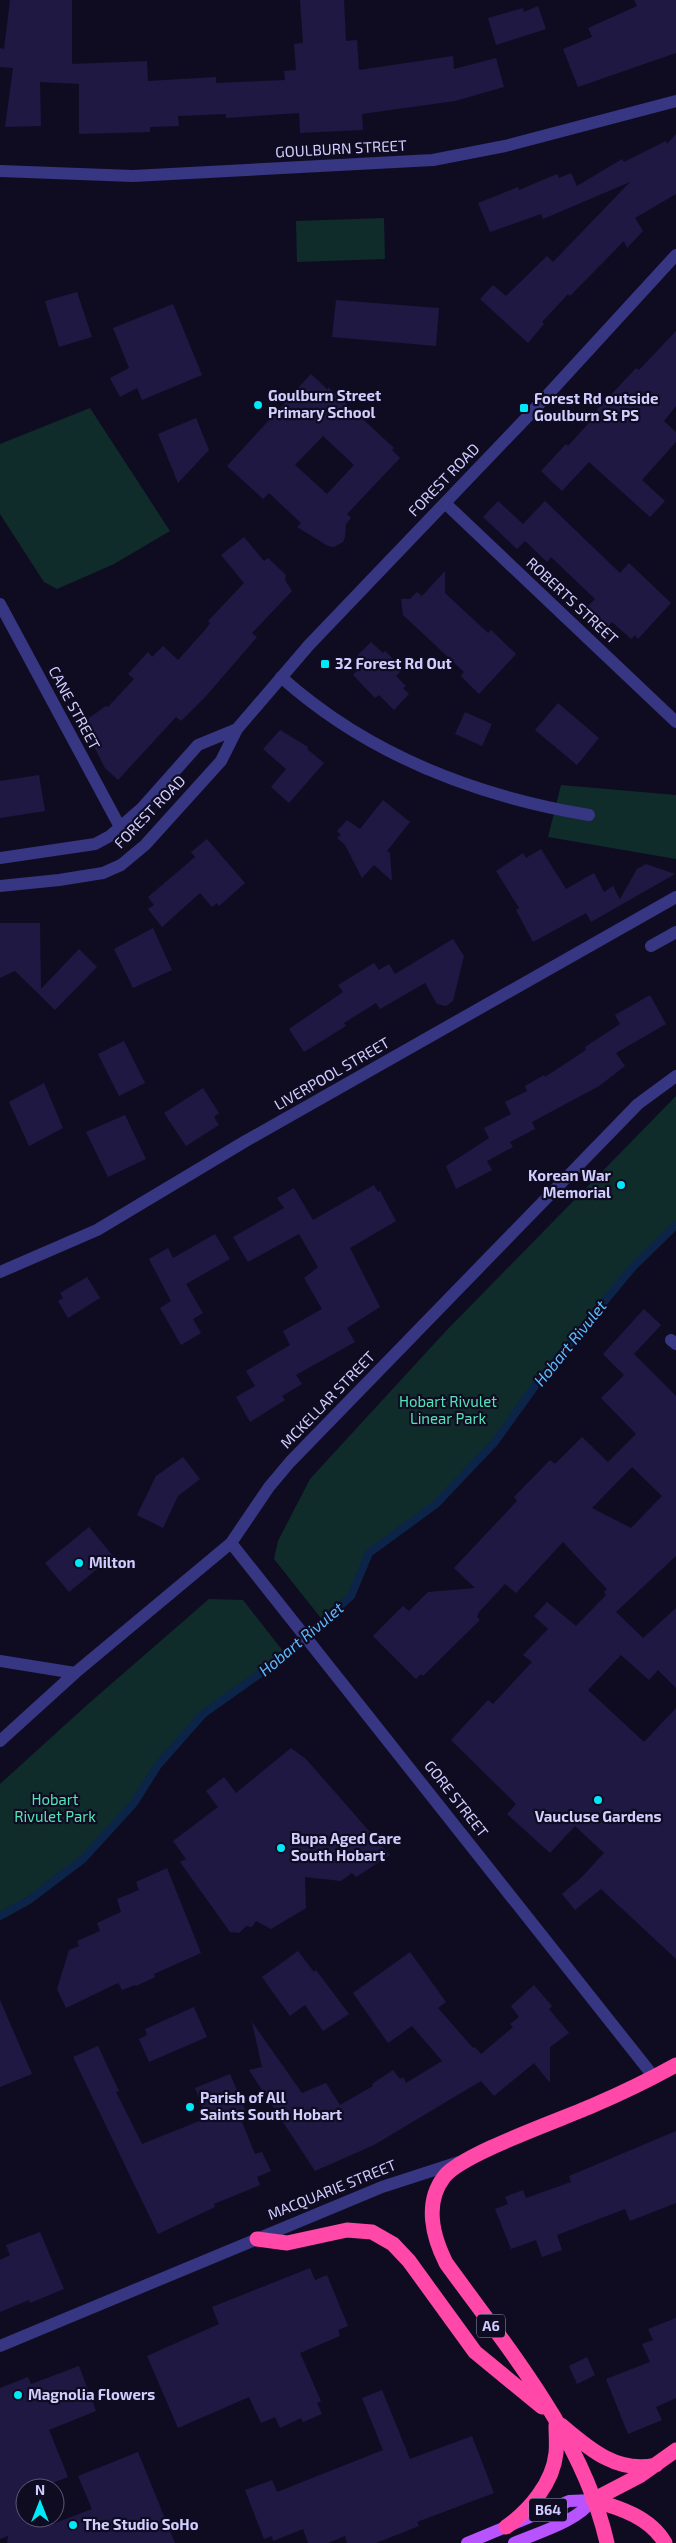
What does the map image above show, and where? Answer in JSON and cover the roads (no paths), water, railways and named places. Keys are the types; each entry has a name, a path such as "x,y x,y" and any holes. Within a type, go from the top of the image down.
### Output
{"highway":[{"name":"MACQUARIE STREET","path":"472,2157 595,2105 676,2065"},
{"name":"A6","path":"472,2157 444,2176 434,2195 432,2217 439,2248 446,2263 542,2398 556,2421 593,2500 607,2543"},
{"path":"257,2239 287,2243 347,2230 372,2232 393,2244 410,2262 475,2352 544,2408 556,2421 606,2459 637,2468 656,2465"},
{"path":"506,2527 518,2518 545,2485 556,2455 556,2421"},
{"path":"593,2500 656,2465 676,2450"},
{"path":"593,2500 635,2515 659,2533 665,2543"}],"main road":[{"name":"B64","path":"467,2543 569,2501 593,2500"},
{"name":"B64","path":"514,2543 568,2520 588,2506 593,2500"}],"street":[{"name":"GOULBURN STREET","path":"0,171 133,176 433,160 505,146 676,101"},
{"name":"FOREST ROAD","path":"0,886 103,873 121,865 145,845 221,761 237,729 281,677 676,255"},
{"name":"ROBERTS STREET","path":"445,503 676,722"},
{"name":"CANE STREET","path":"0,604 120,827"},
{"path":"281,677 312,704 388,752 440,774 555,810 589,815"},
{"name":"FOREST ROAD","path":"0,858 96,844 110,836 142,808 198,745 237,729"},
{"name":"LIVERPOOL STREET","path":"0,1272 97,1230 244,1142 676,898"},
{"path":"651,946 676,932"},
{"name":"MCKELLAR STREET","path":"0,1742 75,1673 231,1543 242,1530 269,1486 290,1462 638,1104 676,1076"},
{"name":"GORE STREET","path":"231,1543 654,2077"},
{"path":"0,1661 75,1673"},
{"name":"MACQUARIE STREET","path":"0,2346 397,2182 472,2157"}],"waterway":[{"name":"Hobart Rivulet","path":"0,1916 29,1900 83,1859 134,1803 158,1765 203,1714 286,1655 351,1596 369,1553 436,1504 494,1443 538,1382 632,1268 676,1225"}],"place":[{"name":"Goulburn Street Primary School","path":"258,405"},
{"name":"Forest Rd outside Goulburn St PS","path":"524,408"},
{"name":"32 Forest Rd Out","path":"325,664"},
{"name":"Korean War Memorial","path":"621,1185"},
{"name":"Milton","path":"79,1563"},
{"name":"Vaucluse Gardens","path":"598,1800"},
{"name":"Bupa Aged Care South Hobart","path":"281,1848"},
{"name":"Parish of All Saints South Hobart","path":"190,2107"},
{"name":"Magnolia Flowers","path":"18,2395"},
{"name":"The Studio SoHo","path":"73,2525"}],"park label":[{"name":"Hobart Rivulet Linear Park","path":"448,1410"},
{"name":"Hobart Rivulet Park","path":"55,1808"}]}
